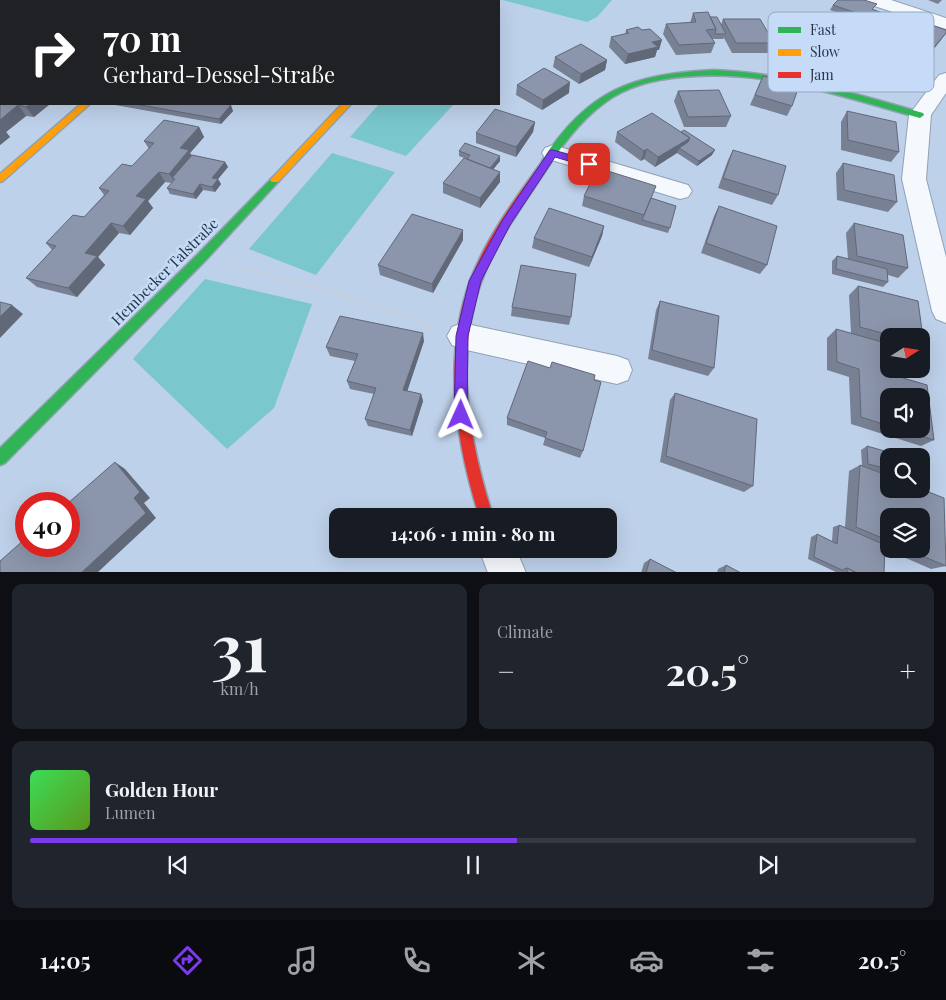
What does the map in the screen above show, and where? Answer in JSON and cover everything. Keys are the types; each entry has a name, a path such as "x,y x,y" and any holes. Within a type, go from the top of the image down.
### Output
{"street":[{"path":"874,0 910,12"},
{"path":"934,20 946,24"},
{"path":"483,508 474,484 461,415 462,336 475,281 505,223 574,123 596,102 624,87 656,76 714,70 768,76"},
{"path":"946,79 920,115 914,179 946,310"},
{"path":"835,92 920,115"},
{"path":"0,178 85,105"},
{"name":"Hembecker Talstraße","path":"0,458 201,258 346,105"},
{"path":"553,153 680,191"},
{"path":"462,336 617,370"},
{"path":"502,558 507,572"}],"path":[{"path":"201,258 327,290 462,336"}],"shaded area":[{"path":"502,0 612,0 597,17 587,22"},
{"path":"378,105 453,105 406,156 350,137"},
{"path":"332,153 395,172 316,275 249,249"},
{"path":"205,279 312,304 274,408 227,449 133,359"}],"building":[{"path":"838,0 864,0 877,4 872,9 880,12 853,12 833,5"},
{"path":"708,12 716,29 706,30 715,43 679,45 666,24 696,22 693,13"},
{"path":"710,17 717,17 726,34 715,34 716,29"},
{"path":"723,19 760,19 768,33 768,43 736,43"},
{"path":"934,26 946,30 946,33 935,46"},
{"path":"638,27 642,30 650,29 662,40 652,42 658,47 628,54 611,37 629,33 626,30"},
{"path":"581,44 607,60 581,74 555,57"},
{"path":"544,68 570,82 543,100 517,85"},
{"path":"763,76 768,77 768,92 797,92 792,106 755,95"},
{"path":"719,90 731,116 688,117 678,91"},
{"path":"0,105 18,105 0,120"},
{"path":"141,105 231,105 219,119"},
{"path":"495,109 535,122 516,147 476,133"},
{"path":"847,111 896,122 899,152 848,140"},
{"path":"652,113 690,138 658,157 647,149 644,151 617,132"},
{"path":"164,120 199,127 180,148 189,150 169,174 159,172 136,196 146,199 123,226 111,223 85,253 97,256 68,288 26,278 56,246 46,243 73,215 84,217 109,191 99,188 122,164 132,166 154,143 144,141"},
{"path":"684,130 715,150 699,161 679,148 688,142 690,138 681,132"},
{"path":"465,143 500,156 490,168 467,159 470,155 459,151"},
{"path":"733,150 786,166 778,195 723,178"},
{"path":"192,155 225,162 212,178 218,179 212,187 200,184 193,194 167,188 175,179 172,178"},
{"path":"464,158 500,172 480,198 443,183"},
{"path":"843,163 894,175 897,202 844,190"},
{"path":"598,168 656,186 644,215 584,196"},
{"path":"651,198 676,206 670,228 642,220"},
{"path":"719,206 777,226 767,265 706,243"},
{"path":"549,208 604,226 592,257 534,238"},
{"path":"412,214 463,230 432,284 378,265"},
{"path":"854,223 903,235 908,268 857,256"},
{"path":"837,256 887,269 888,282 836,269"},
{"path":"521,265 576,274 571,317 512,307"},
{"path":"858,286 918,301 922,328 880,328 880,332 860,327"},
{"path":"660,301 719,316 714,368 652,350"},
{"path":"0,302 12,305 0,317"},
{"path":"340,316 423,333 403,390 421,394 410,430 365,419 376,388 347,381 358,354 326,347"},
{"path":"836,329 880,341 880,378 903,378 927,385 927,388 880,388 880,423 861,417 859,369 837,362"},
{"path":"528,361 550,368 552,362 595,375 594,380 601,382 583,451 545,438 547,432 507,418"},
{"path":"675,393 757,419 753,486 666,456"},
{"path":"930,409 934,440 928,438 930,438"},
{"path":"867,446 880,450 880,467 868,464"},
{"path":"115,462 140,492 134,498 146,513 82,572 0,572 0,561 15,548 15,557 80,557 80,493"},
{"path":"860,465 880,473 880,498 930,498 930,493 944,498 946,566 927,558 930,558 930,508 880,508 880,537 856,527"},
{"path":"839,525 880,543 880,558 885,558 884,572 855,572 847,568 842,570 814,557 817,534 837,544"},
{"path":"650,559 675,572 646,572"},
{"path":"726,565 739,572 724,572"},
{"path":"847,568 855,572 847,572"}],"traffic: fast":[{"path":"547,161 578,121 592,108 619,90 639,82 682,74 714,73 768,76"},
{"path":"839,92 920,115"},
{"path":"0,458 201,258 275,180"}],"traffic: slow":[{"path":"0,179 85,105"},
{"path":"275,180 346,105"}],"traffic: jam":[{"path":"483,508 470,459 461,397 460,366 462,336 468,306 477,278 491,247 547,161"}],"route":[{"path":"461,415 462,336 475,281 505,223 553,153 589,164"}]}
